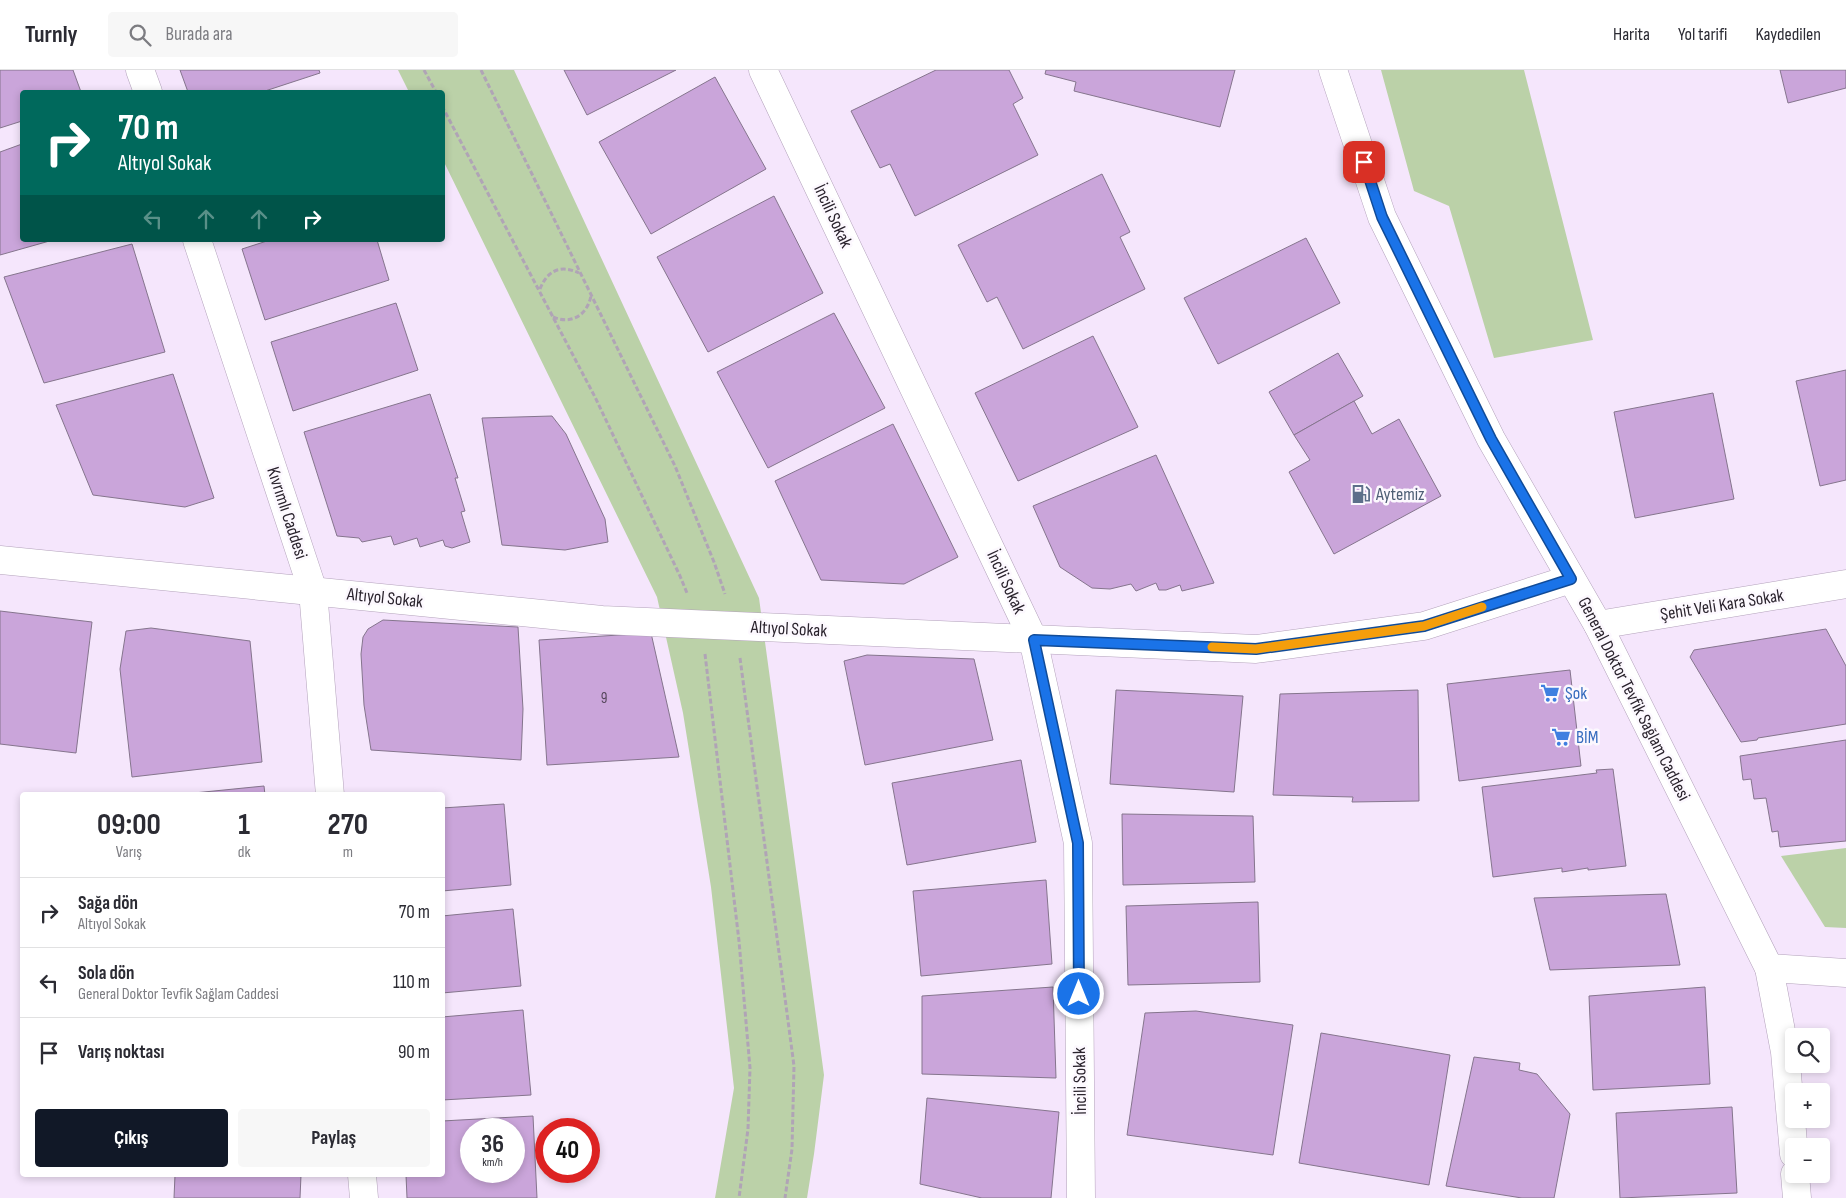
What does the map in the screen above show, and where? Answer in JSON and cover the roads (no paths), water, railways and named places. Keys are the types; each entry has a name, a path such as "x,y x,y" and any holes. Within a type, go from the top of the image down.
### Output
{"street":[{"path":"140,70 147,90"},
{"name":"İncili Sokak","path":"763,70 1034,640 1078,843 1088,1197"},
{"name":"General Doktor Tevfik Sağlam Caddesi","path":"1334,70 1382,217 1491,439 1598,625 1769,968 1786,1052 1793,1138"},
{"name":"Kıvrımlı Caddesi","path":"198,242 314,591 330,792"},
{"name":"Altıyol Sokak","path":"0,560 602,620 1256,649 1424,626 1571,579"},
{"name":"Şehit Veli Kara Sokak","path":"1598,625 1846,584"},
{"path":"1769,968 1846,972"},
{"path":"362,1177 364,1198"},
{"path":"1796,1183 1797,1198"}],"place":[{"name":"Aytemiz","path":"1361,494"},
{"name":"Şok","path":"1550,693"},
{"name":"BİM","path":"1561,737"}]}
